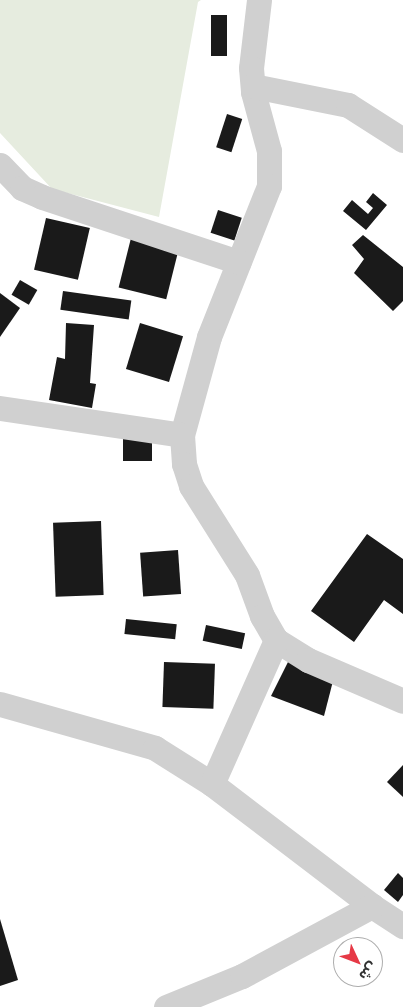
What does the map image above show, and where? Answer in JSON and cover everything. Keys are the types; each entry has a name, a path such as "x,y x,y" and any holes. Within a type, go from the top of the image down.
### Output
{"street":[{"path":"259,0 251,68 253,86 271,167 262,210 209,337 182,435 184,464 191,486 234,551 247,575 262,616 276,640 308,660 403,700"},
{"path":"253,86 348,105 403,140"},
{"path":"0,166 22,188 42,197 239,262"},
{"path":"0,408 182,435"},
{"path":"212,784 276,640"},
{"path":"0,704 155,748 212,784 372,906 403,926"},
{"path":"166,1007 242,976 372,906"}],"shaded area":[{"path":"0,0 201,0 198,2 159,217 52,189 0,133"}],"building":[{"path":"211,15 227,15 227,56 211,56"},
{"path":"227,114 242,119 231,152 216,147"},
{"path":"373,193 387,205 366,230 343,211 352,200 368,214 373,208 366,202"},
{"path":"218,210 242,218 234,241 211,233"},
{"path":"46,218 90,228 78,280 34,270"},
{"path":"363,235 403,267 403,301 393,311 354,273 364,259 352,245"},
{"path":"131,238 179,250 166,299 119,287"},
{"path":"20,280 37,290 29,305 12,295"},
{"path":"63,291 131,301 129,319 60,310"},
{"path":"0,293 20,308 0,337"},
{"path":"66,323 94,325 90,383 96,384 92,408 49,400 57,357 65,359"},
{"path":"140,323 183,336 169,382 126,369"},
{"path":"123,439 152,439 152,461 123,461"},
{"path":"101,521 104,595 56,597 53,523"},
{"path":"367,534 403,559 403,614 384,600 354,642 311,611"},
{"path":"178,550 181,594 143,597 140,553"},
{"path":"126,619 177,624 175,639 124,634"},
{"path":"206,625 245,633 242,649 203,641"},
{"path":"289,660 333,681 324,716 271,696"},
{"path":"164,662 215,664 213,709 162,707"},
{"path":"403,765 403,797 387,782"},
{"path":"398,873 403,878 403,895 398,902 384,890"},
{"path":"0,919 18,980 0,986"}]}
